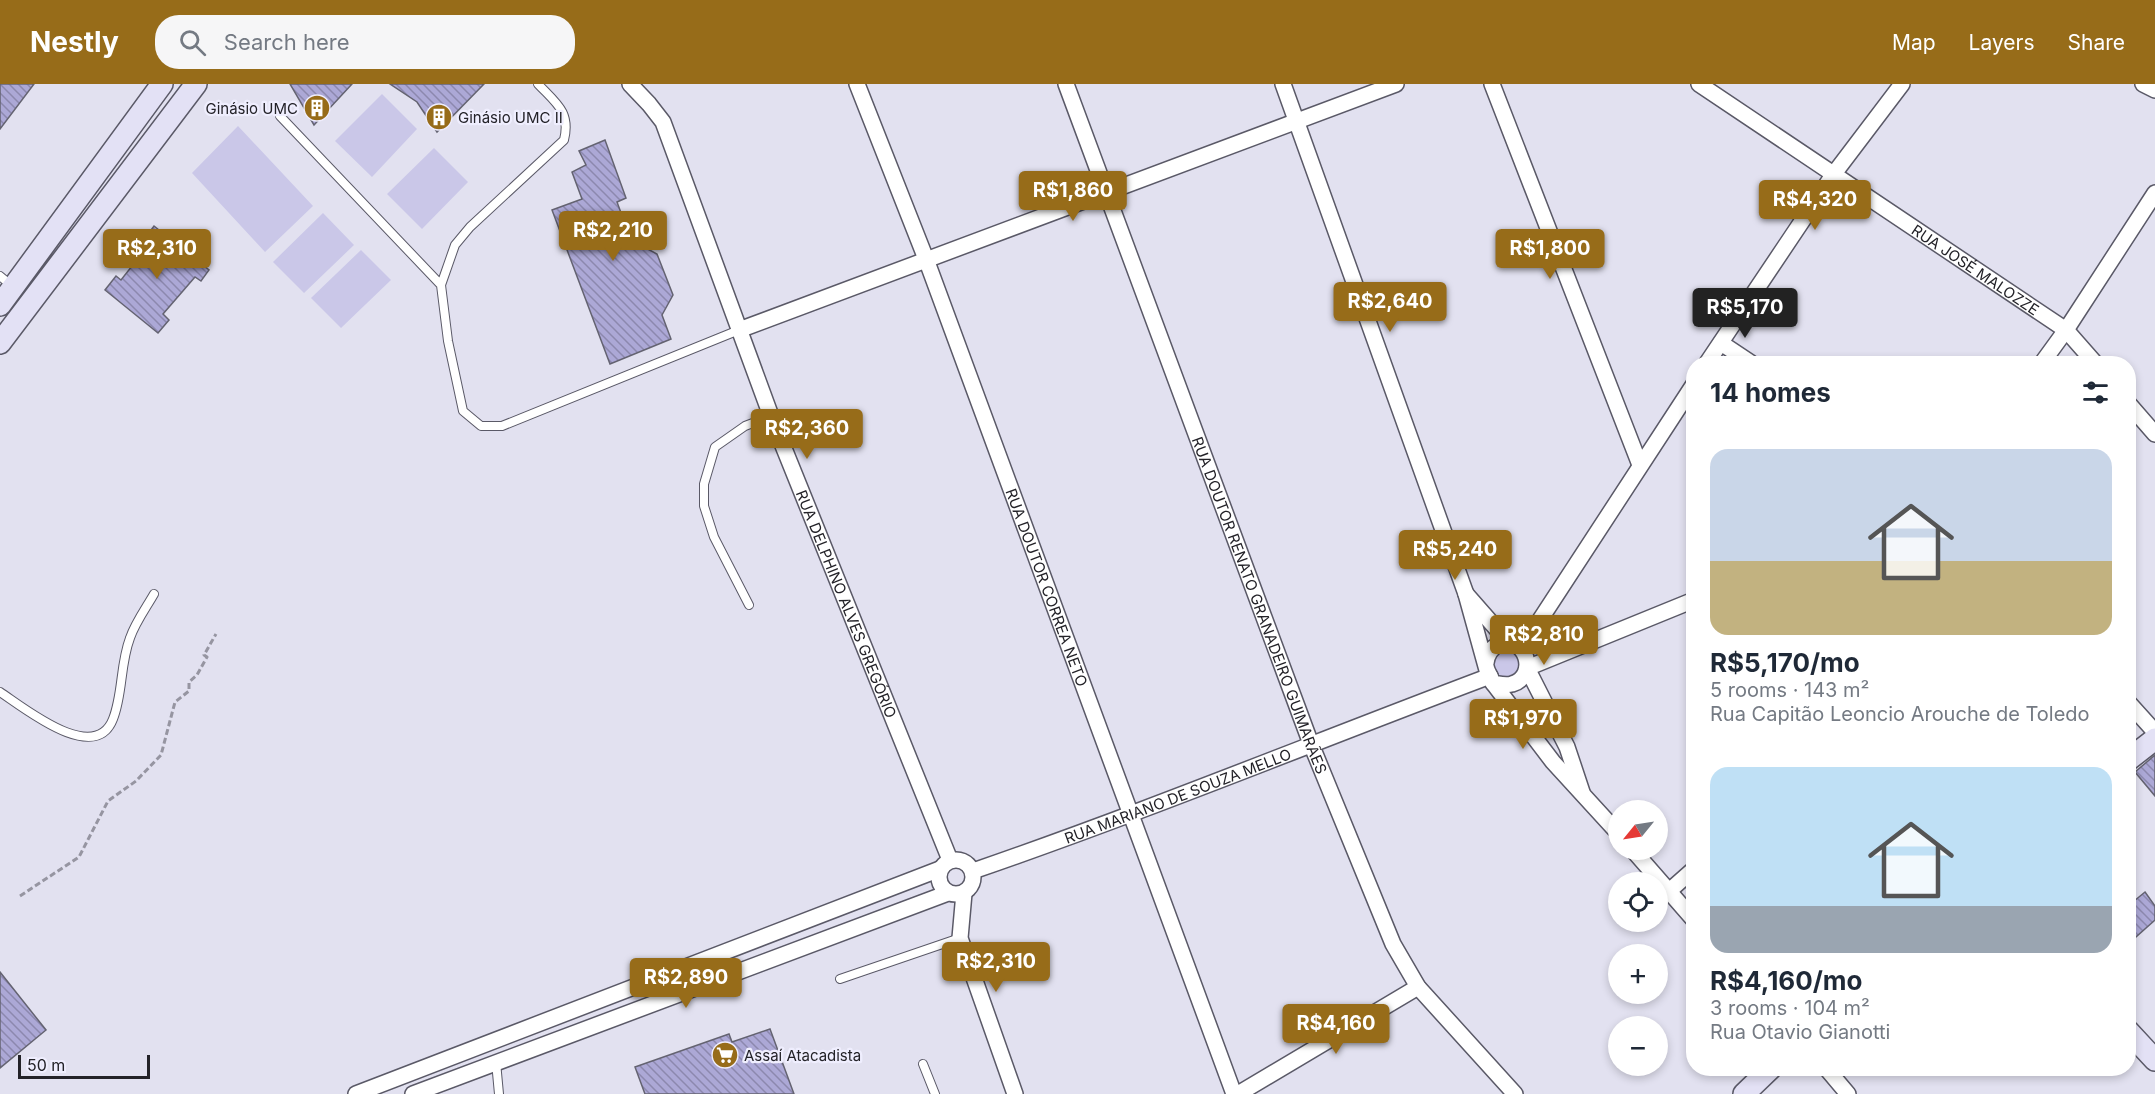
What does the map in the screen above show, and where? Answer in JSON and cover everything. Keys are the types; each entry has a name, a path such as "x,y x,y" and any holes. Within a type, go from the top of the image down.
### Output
{"main road":[{"path":"3,295 162,84"},
{"path":"0,343 196,84"},
{"path":"2136,754 2155,739"},
{"path":"2136,1040 2155,1060"},
{"path":"1744,1094 1763,1076"}],"street":[{"name":"RUA DELPHINO ALVES GREGÓRIO","path":"630,84 663,122 771,416 945,865"},
{"name":"RUA DOUTOR CORREA NETO","path":"857,84 926,259 1130,815 1236,1094"},
{"name":"RUA DOUTOR RENATO GRANADEIRO GUIMARÃES","path":"1066,84 1311,744 1393,944 1418,987 1515,1094"},
{"path":"1283,84 1466,594 1489,674 1553,762 1608,822"},
{"path":"739,330 1396,84"},
{"path":"1492,84 1640,465"},
{"name":"RUA JOSÉ MALOZZE","path":"1699,84 2066,330 2089,356"},
{"path":"1712,356 1833,174 1902,84"},
{"path":"2143,84 2155,90"},
{"path":"2047,356 2155,193"},
{"path":"1720,343 1740,356"},
{"path":"1515,646 1686,396"},
{"path":"2136,412 2155,434"},
{"path":"1466,594 1528,661 1525,675 1514,684 1489,674"},
{"path":"1527,668 1686,603"},
{"path":"1489,674 1490,650 1496,646 1515,646"},
{"path":"1527,668 1568,747 1582,792"},
{"name":"RUA MARIANO DE SOUZA MELLO","path":"973,871 1130,815 1489,674"},
{"path":"2136,711 2155,732"},
{"path":"1641,860 1651,872"},
{"path":"356,1094 945,865 964,861 973,871 972,884 964,893 960,938 1014,1094"},
{"path":"945,865 939,883 948,893 953,895 964,893"},
{"path":"1686,877 1668,892 1686,911"},
{"path":"412,1094 948,893"},
{"path":"1236,1094 1418,987"},
{"path":"1833,1076 1848,1094"}],"lane":[{"path":"538,84 564,112 567,127 564,140 470,227 455,245 441,285 447,341 463,411 481,426 502,426 739,330"},
{"path":"280,116 441,285"},
{"path":"749,605 714,537 704,506 704,484 715,447 745,426 771,416"},
{"path":"0,692 65,732 89,738 104,733 113,720 130,638 154,594"},
{"path":"840,979 960,938"},
{"path":"496,1062 499,1094"},
{"path":"923,1064 935,1094"}],"path":[{"path":"20,896 79,857 108,801 135,781 160,755 175,702 189,692 189,682 197,675 207,657 204,655 216,634"}],"shaded area":[{"path":"382,94 417,129 372,177 335,141"},
{"path":"238,126 313,206 265,252 192,173"},
{"path":"434,148 468,182 422,229 387,194"},
{"path":"323,213 354,245 304,293 273,262"},
{"path":"361,250 391,280 341,328 311,298"},
{"path":"1506,650 1516,654 1520,664 1516,674 1506,678 1496,674 1492,664 1496,654"}],"building":[{"path":"0,84 34,84 0,129"},
{"name":"Ginásio UMC","path":"290,84 352,84 314,125"},
{"name":"Ginásio UMC II","path":"390,84 484,84 437,132 417,102"},
{"path":"605,140 626,198 617,202 631,240 657,254 673,295 662,315 671,339 610,364 552,210 582,199 572,172 586,165 579,151"},
{"path":"154,226 209,270 201,281 195,277 163,314 169,320 158,333 105,290 116,276 121,280 151,242 145,238"},
{"path":"2155,755 2155,796 2136,773"},
{"path":"2145,892 2155,906 2155,920 2136,937 2136,899"},
{"path":"0,972 46,1030 0,1068"},
{"name":"Assaí Atacadista","path":"770,1029 794,1094 645,1094 635,1067 729,1034 732,1042"}],"place":[{"name":"Ginásio UMC","path":"317,108"},
{"name":"Ginásio UMC II","path":"439,117"},
{"name":"Assaí Atacadista","path":"725,1055"}]}
